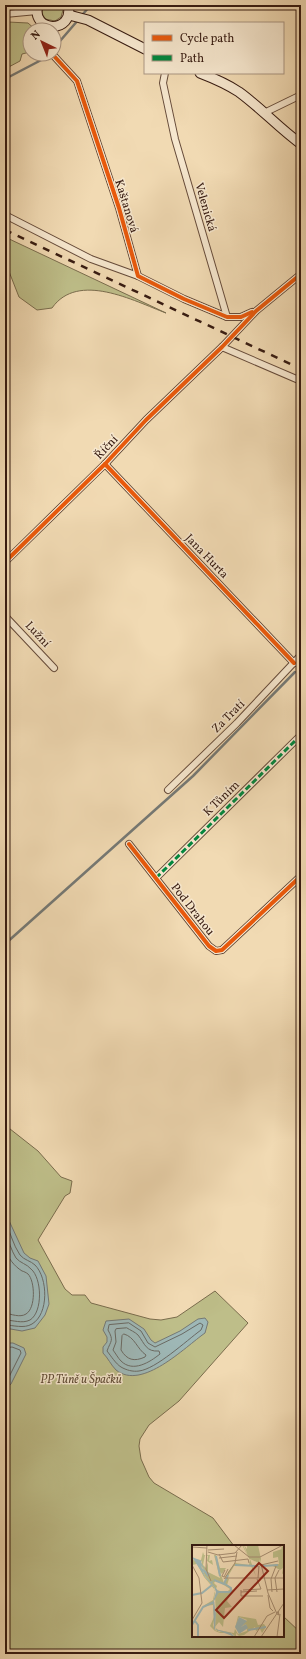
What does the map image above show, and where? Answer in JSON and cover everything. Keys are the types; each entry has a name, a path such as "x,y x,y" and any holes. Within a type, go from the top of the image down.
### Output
{"main road":[{"path":"68,5 73,16"},
{"path":"37,8 40,20 51,27 56,27 64,23 73,16"},
{"path":"73,16 88,20 144,48"},
{"path":"203,74 216,79 239,92 287,134 301,144"}],"street":[{"path":"5,14 37,8"},
{"name":"Kaštanová","path":"60,62 77,81 118,208 138,276"},
{"name":"Velenická","path":"165,74 163,83 175,139 227,317"},
{"path":"264,113 301,95"},
{"path":"5,215 91,259 138,276 184,299 227,317 241,317 256,311"},
{"name":"Říční","path":"5,562 256,311 301,274"},
{"path":"222,346 301,381"},
{"name":"Jana Hurta","path":"104,464 294,663"},
{"name":"Lužní","path":"5,616 54,668"},
{"name":"Za Tratí","path":"168,790 237,723 301,655"},
{"name":"K Tůním","path":"156,878 301,735"},
{"name":"Pod Drahou","path":"129,844 209,946 216,951 222,950 301,876"}],"green space":[{"path":"43,5 61,5 63,10 61,17 55,21 45,19 42,13"},
{"path":"5,23 22,23 22,54 20,61 5,69"},
{"path":"5,237 166,313 123,296 91,290 76,291 63,297 52,308 37,310 19,297 8,269 5,267"},
{"name":"PP Tůně u Špačků","path":"5,1125 38,1151 61,1177 72,1181 70,1193 65,1196 38,1240 65,1289 72,1295 85,1295 91,1303 150,1319 161,1320 177,1317 215,1291 248,1323 179,1401 149,1425 140,1439 139,1446 141,1459 149,1477 154,1483 213,1518 233,1545 192,1545 192,1637 284,1637 284,1617 301,1633 301,1654 5,1654"}],"water":[{"path":"5,1212 24,1253 30,1258 38,1261 46,1276 49,1304 45,1315 35,1328 22,1331 5,1328"},
{"path":"205,1318 208,1322 205,1333 163,1365 150,1371 138,1375 126,1375 116,1370 103,1353 103,1347 107,1342 107,1337 103,1330 106,1321 129,1319 144,1329 151,1340 155,1343 180,1331 198,1319"},
{"path":"8,1343 13,1343 24,1348 26,1354 11,1384 5,1390 5,1345"}],"waterway":[{"path":"82,15 91,5"},
{"path":"62,39 79,19"},
{"path":"5,79 37,62"},
{"path":"5,944 193,776 295,672"}],"railway":[{"path":"5,230 301,369"}],"marked path":[{"path":"156,878 301,735"}],"cycle path":[{"path":"60,62 77,81 119,208 138,276 184,299 227,317 241,317 252,312"},
{"path":"5,562 105,464 146,420 222,347 256,311 301,274"},
{"path":"105,464 294,663"},
{"path":"129,844 209,946 216,951 222,950 301,876"}]}
